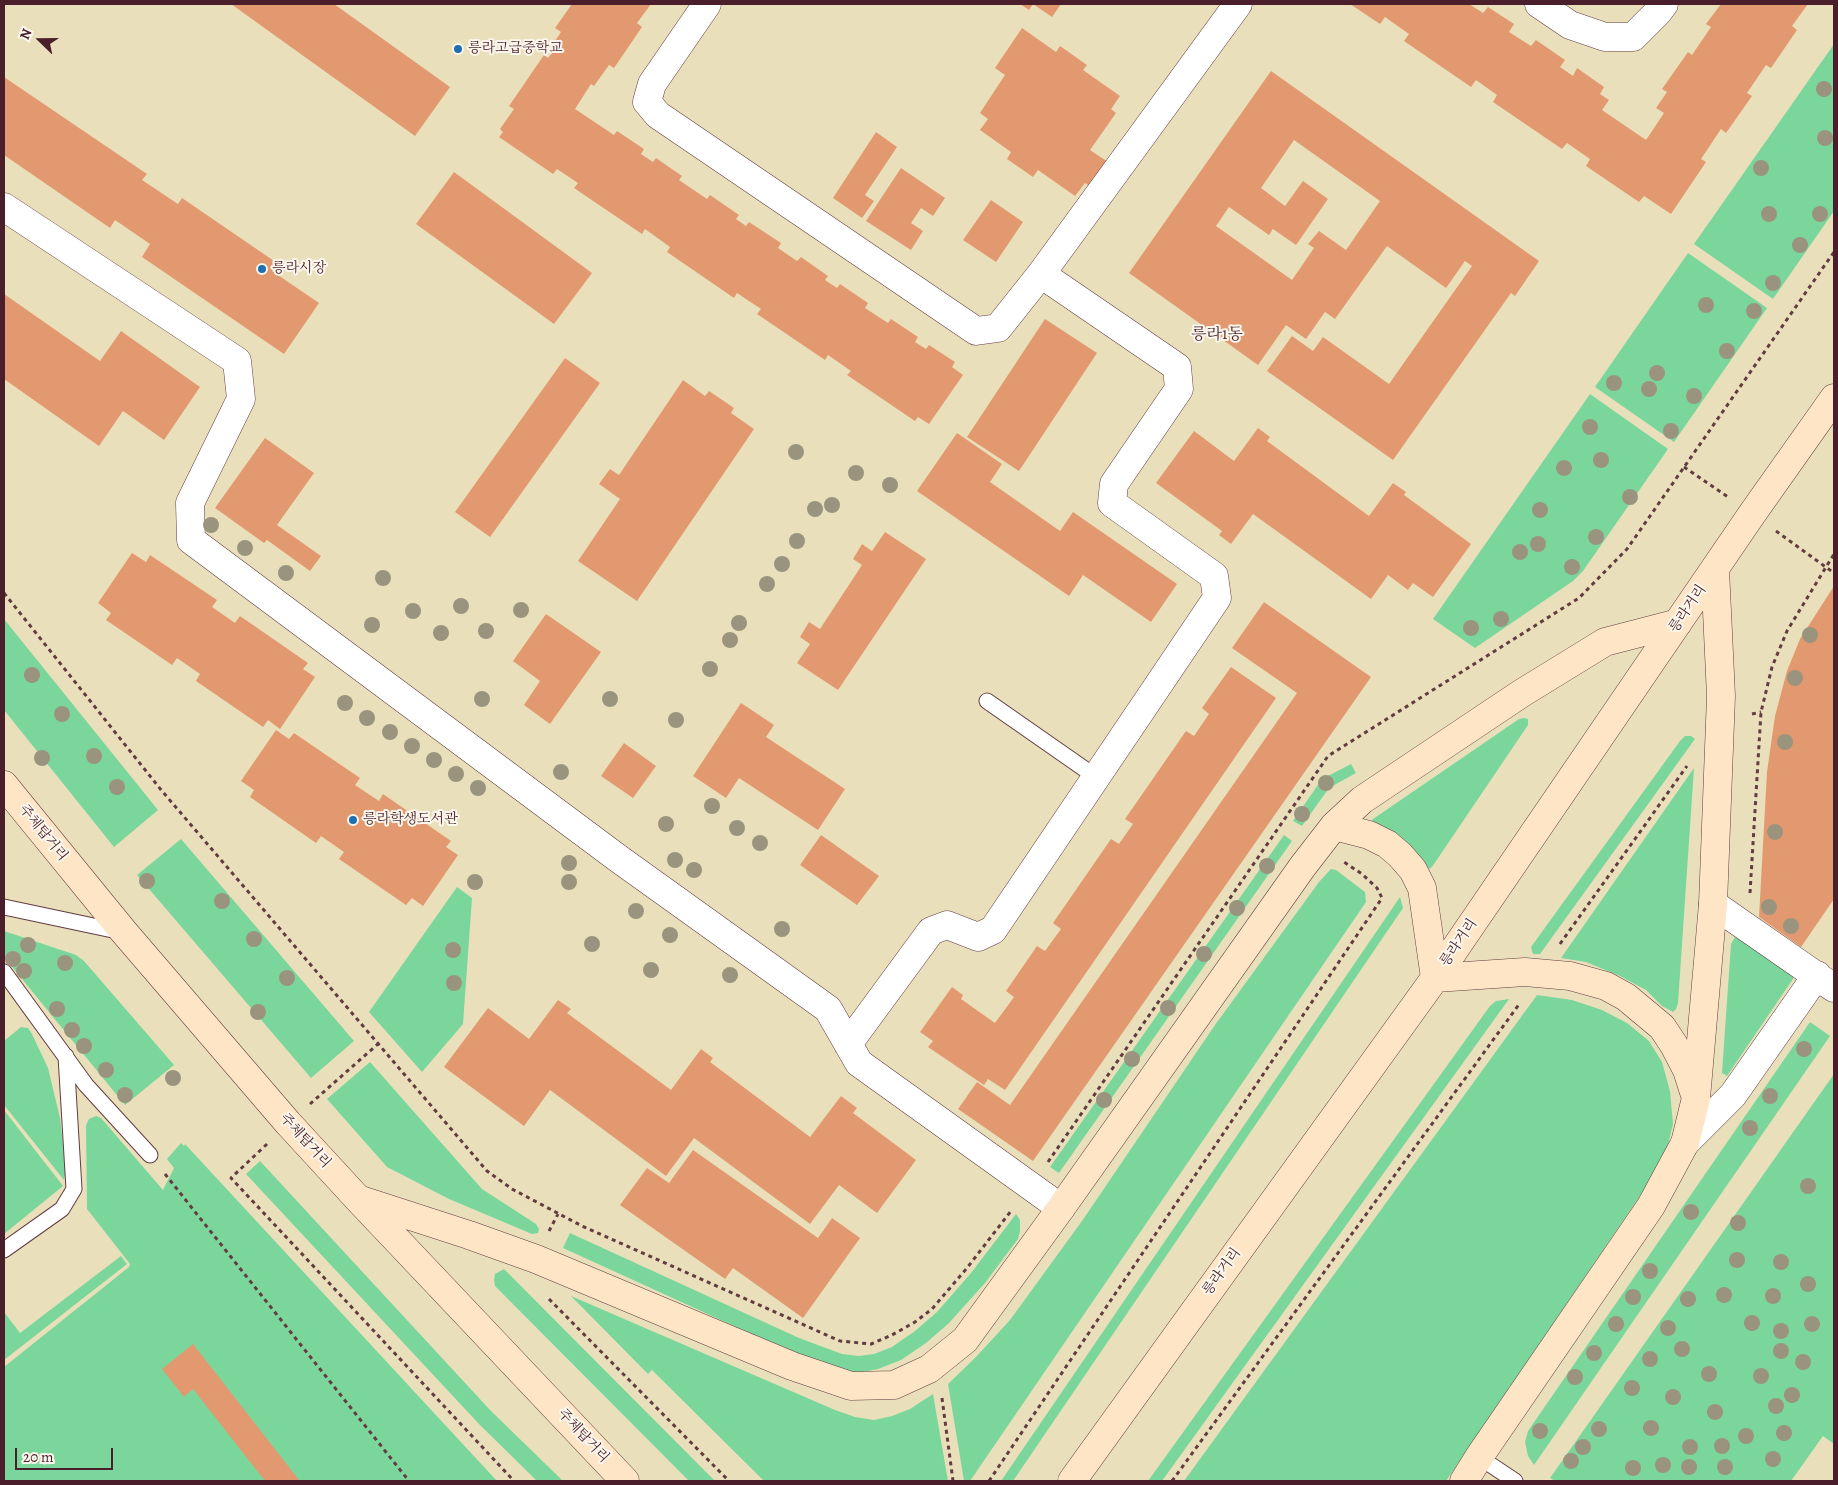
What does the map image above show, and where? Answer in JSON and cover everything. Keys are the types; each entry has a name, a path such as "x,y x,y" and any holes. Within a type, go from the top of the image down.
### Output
{"main road":[{"name":"릉라거리","path":"1072,1481 1435,978 1834,398"},
{"path":"1464,1481 1652,1206 1686,1143 1696,1098 1712,904 1721,696 1715,570"},
{"path":"358,1199 470,1235 536,1259 792,1366 851,1386 894,1386 929,1370 964,1340 1061,1208 1303,866 1327,836 1362,800 1522,693 1605,642 1678,624"},
{"name":"주체탑거리","path":"4,785 124,932 288,1123 625,1481"},
{"path":"1327,836 1369,835 1387,844 1413,870 1422,888 1435,978 1525,972 1570,976 1606,986 1626,997 1662,1027 1674,1045 1686,1070 1696,1098"}],"street":[{"path":"707,4 652,84 647,102 658,115 976,331 998,328 1041,274 1238,4"},
{"path":"1539,4 1570,25 1604,37 1624,38 1633,38 1664,4"},
{"path":"4,207 237,361 241,399 190,503 191,540 619,859 828,1009 859,1063 1061,1208"},
{"path":"848,1044 931,931 947,925 978,937 993,930 1217,598 1214,576 1112,502 1114,484 1179,389 1177,367 1041,274"},
{"path":"1686,1143 1734,1095 1825,982 1712,904"}],"lane":[{"path":"987,700 1096,777"},
{"path":"4,907 124,932"},
{"path":"4,972 86,1085 150,1155"},
{"path":"4,1250 62,1209 74,1189 66,1056"},
{"path":"1479,1457 1515,1481"}],"path":[{"path":"4,593 162,791 487,1171 512,1189 582,1226 840,1341 871,1344 915,1322 932,1308 967,1268 1031,1186 1328,756 1579,598 1627,549 1834,252"},
{"path":"1749,929 1761,712 1772,667 1787,631 1834,554"},
{"path":"1826,567 1834,573"},
{"path":"1720,720 1761,712"},
{"path":"1172,1481 1540,974 1688,763"},
{"path":"989,1481 1382,898 1377,888 1327,836"},
{"path":"379,1043 288,1123 231,1178 514,1481"},
{"path":"150,1155 409,1481"},
{"path":"558,1214 536,1259 544,1295 730,1481"},
{"path":"929,1370 940,1389 953,1481"}],"green space":[{"path":"1834,44 1834,211 1773,299 1694,244"},
{"path":"1688,253 1767,308 1674,442 1595,387"},
{"path":"1590,394 1668,449 1583,571 1573,581 1475,648 1433,619"},
{"path":"4,619 158,810 114,847 4,710"},
{"path":"1519,719 1528,719 1528,725 1432,867 1429,869 1406,842 1371,823 1373,819"},
{"path":"1685,736 1691,736 1695,739 1540,954 1533,954 1531,947"},
{"path":"1351,764 1356,773 1329,788 1302,826 1293,821 1322,779"},
{"path":"1694,768 1678,1003 1673,1012 1662,1006 1646,990 1620,976 1586,962 1561,958"},
{"path":"1284,835 1292,841 1059,1173 1050,1167"},
{"path":"181,839 354,1041 311,1078 137,875"},
{"path":"1331,869 1336,870 1365,892 1366,902 970,1481 964,1481 948,1384 1010,1320 1082,1221 1215,1025 1319,882"},
{"path":"457,887 472,898 463,1024 422,1072 369,1012"},
{"path":"1400,897 1403,908 1013,1481 1001,1481"},
{"path":"4,931 76,955 84,961 174,1065 125,1105 4,957"},
{"path":"1735,937 1740,938 1793,976 1793,979 1727,1076 1722,1073 1731,944"},
{"path":"1537,995 1572,1000 1602,1010 1627,1023 1649,1041 1662,1062 1670,1091 1673,1124 1666,1153 1650,1181 1446,1481 1184,1481"},
{"path":"1509,999 1162,1481 1148,1481 1490,1006 1496,1001"},
{"path":"1810,1022 1830,1036 1534,1465 1528,1456 1525,1442 1528,1431"},
{"path":"21,1027 28,1028 32,1034 48,1068 60,1118 66,1169 64,1180 4,1105 4,1041"},
{"path":"370,1062 482,1189 536,1224 539,1229 538,1233 532,1234 449,1199 387,1167 327,1099"},
{"path":"1834,1074 1834,1444 1823,1436 1791,1481 1555,1481 1550,1478"},
{"path":"4,1110 63,1186 4,1234"},
{"path":"96,1116 101,1118 163,1190 174,1168 167,1159 181,1143 184,1146 185,1144 497,1481 4,1481 4,1367 129,1267 130,1264 87,1209 86,1125 89,1119"},
{"path":"260,1161 491,1411 563,1481 537,1481 479,1424 246,1174"},
{"path":"1016,1214 1020,1220 1018,1239 985,1283 949,1323 926,1343 901,1360 878,1369 858,1373 838,1370 793,1353 563,1248 570,1233 799,1338 842,1354 859,1356 874,1354 892,1347 937,1312 971,1273"},
{"path":"121,1256 127,1264 4,1360 4,1312 20,1333"},
{"path":"504,1269 715,1481 689,1481 495,1286 495,1274"},
{"path":"571,1296 855,1417 874,1420 892,1416 910,1409 933,1394 948,1481 764,1481 652,1370 648,1374"}],"building":[{"path":"231,4 334,4 450,87 415,136"},
{"path":"572,4 651,4 637,23 642,27 614,68 609,65 594,86 591,84 575,109 614,135 617,131 644,149 641,154 653,162 656,158 682,176 679,180 707,199 710,195 739,215 736,219 746,226 749,222 781,243 778,248 797,261 801,257 828,276 825,280 837,288 840,284 868,303 865,308 888,323 891,319 918,337 915,342 926,349 929,345 955,362 952,367 963,375 929,424 918,417 915,421 847,375 851,371 828,355 825,360 757,314 761,309 737,293 734,298 667,252 670,247 645,229 642,234 574,188 578,183 557,169 553,174 499,137 503,132 500,129 514,109 509,106 544,55 548,58 557,47 553,44 561,32 555,28"},
{"path":"1020,4 1033,4 1029,10"},
{"path":"1033,4 1061,4 1052,17"},
{"path":"1350,4 1469,4 1483,13 1488,7 1514,24 1509,32 1531,46 1536,40 1565,60 1560,67 1573,76 1577,68 1604,87 1600,94 1609,100 1602,110 1646,140 1664,113 1656,108 1667,92 1662,89 1688,52 1692,55 1711,27 1706,24 1721,4 1808,4 1792,26 1797,30 1771,68 1766,65 1747,93 1752,96 1726,133 1721,129 1701,159 1706,162 1671,214 1644,196 1639,202 1586,166 1590,159 1567,143 1562,149 1493,102 1497,95 1476,80 1471,87 1404,41 1409,34 1385,17 1380,24"},
{"path":"1022,28 1056,52 1060,46 1087,65 1083,70 1120,96 1111,109 1116,113 1090,150 1108,162 1091,187 1085,183 1075,196 1038,170 1033,177 1007,159 1011,152 980,130 988,119 980,113 1005,75 995,68"},
{"path":"1271,71 1539,261 1515,296 1511,293 1393,460 1267,371 1292,336 1313,351 1323,337 1389,384 1472,266 1465,261 1446,288 1387,246 1335,319 1325,312 1306,339 1286,325 1258,365 1129,273","holes":["1294,140 1380,201 1346,250 1319,231 1308,244 1314,248 1292,280 1216,226 1229,207 1269,235 1273,229 1296,245 1328,199 1303,181 1285,206 1261,188"]},
{"path":"4,77 147,174 142,180 178,204 182,198 277,263 272,271 319,303 284,354 142,257 150,244 115,220 110,228 4,155"},
{"path":"876,132 897,147 865,195 874,201 862,218 833,198"},
{"path":"901,168 945,198 933,216 921,208 911,223 923,231 911,250 866,221"},
{"path":"454,172 592,273 554,324 416,224"},
{"path":"991,200 1023,222 996,262 963,240"},
{"path":"4,294 100,361 121,331 200,387 164,440 123,411 99,446 4,379"},
{"path":"1045,319 1097,353 1019,471 967,437"},
{"path":"565,358 600,383 490,537 455,512"},
{"path":"683,380 705,396 709,391 734,408 731,413 754,429 637,601 578,561 620,499 599,484 610,469 619,475"},
{"path":"1258,428 1270,437 1267,441 1369,516 1393,483 1406,492 1404,495 1471,544 1433,597 1413,583 1408,590 1388,575 1371,599 1253,514 1231,544 1219,535 1222,531 1156,483 1194,431 1234,461"},
{"path":"957,433 1002,464 990,482 1060,531 1073,512 1177,584 1151,622 1083,575 1069,596 917,491"},
{"path":"265,438 314,473 277,525 321,556 310,571 267,540 264,543 215,508"},
{"path":"885,532 926,559 838,690 797,663 810,644 800,637 809,622 820,629 862,565 853,559 862,544 872,551"},
{"path":"132,553 146,562 150,555 217,600 212,607 235,623 240,616 308,663 303,669 315,677 280,729 268,720 263,727 196,681 200,674 177,658 172,665 106,620 111,613 98,603"},
{"path":"1834,586 1834,899 1801,947 1759,917 1767,772 1775,716 1787,671 1800,639"},
{"path":"1264,602 1371,677 1033,1161 958,1109 977,1082 1010,1105 1297,693 1232,648"},
{"path":"546,614 601,652 550,724 524,705 540,681 513,661"},
{"path":"1231,667 1276,698 1005,1090 988,1079 984,1085 928,1047 933,1041 920,1032 952,987 963,995 961,999 995,1023 1014,997 1006,991 1037,946 1045,951 1061,929 1053,923 1111,839 1119,844 1133,824 1125,819 1186,731 1194,736 1209,714 1202,708"},
{"path":"741,703 774,725 766,737 845,789 818,830 739,778 726,798 693,776"},
{"path":"276,730 289,739 294,733 360,778 355,785 379,801 383,794 451,841 446,847 458,855 423,906 412,898 406,905 339,859 344,852 321,836 316,843 250,797 254,790 241,781"},
{"path":"624,743 656,766 633,798 601,776"},
{"path":"821,835 879,876 857,905 800,865"},
{"path":"558,1000 571,1009 567,1013 671,1090 701,1049 713,1058 710,1062 810,1137 841,1096 857,1108 853,1113 916,1160 877,1213 839,1185 810,1224 694,1138 666,1176 550,1090 524,1126 444,1067 488,1008 529,1039"},
{"path":"693,1150 818,1238 832,1218 860,1238 803,1318 733,1268 725,1279 620,1205 647,1168 669,1183"},
{"path":"193,1344 299,1480 265,1481 193,1389 184,1397 162,1369"}],"place":[{"name":"릉라고급중학교","path":"458,49"},
{"name":"릉라시장","path":"262,269"},
{"name":"릉라학생도서관","path":"353,820"}],"district":[{"name":"릉라1동","path":"1217,335"}]}
